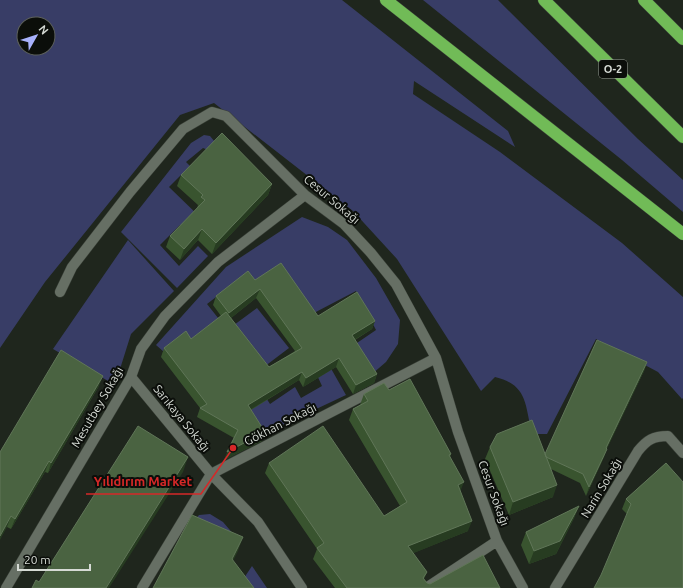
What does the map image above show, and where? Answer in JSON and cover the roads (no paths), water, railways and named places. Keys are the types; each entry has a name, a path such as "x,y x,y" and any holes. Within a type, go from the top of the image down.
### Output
{"highway":[{"path":"386,0 683,234"},
{"name":"O-2","path":"544,0 683,137"},
{"path":"644,0 683,39"}],"street":[{"name":"Cesur Sokağı","path":"60,292 72,267 130,192 183,129 212,112 226,116 305,195 344,224 371,253 396,284 436,358 458,432 497,541 523,588"},
{"name":"Mesutbey Sokağı","path":"6,588 131,377 141,348 165,316 218,262 305,195"},
{"name":"Gökhan Sokağı","path":"211,474 436,358"},
{"name":"Sarıkaya Sokağı","path":"131,377 211,474 258,522 302,588"},
{"name":"Narin Sokağı","path":"555,588 638,451 646,441 657,436 668,436 683,453"},
{"path":"142,588 211,474"},
{"path":"426,588 497,541"}],"place":[{"name":"Yılıdırım Market","path":"233,448"}]}
